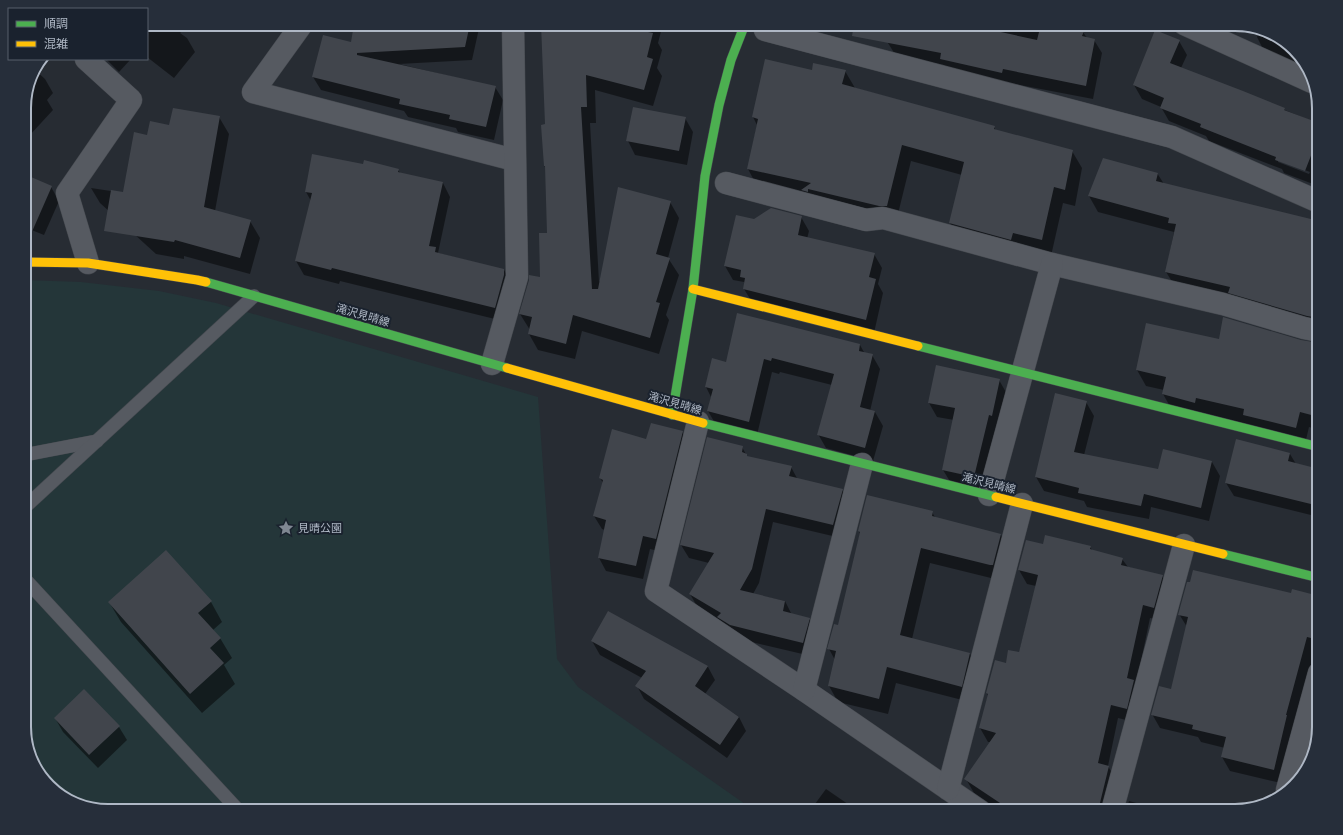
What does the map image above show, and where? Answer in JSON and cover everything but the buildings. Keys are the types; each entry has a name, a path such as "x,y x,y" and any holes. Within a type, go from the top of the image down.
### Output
{"street":[{"path":"297,31 253,92 514,160"},
{"path":"492,364 517,278 513,31"},
{"path":"672,415 692,289 705,176 719,105 731,60 752,31"},
{"path":"770,31 1172,137 1312,199"},
{"path":"1199,31 1306,79"},
{"path":"87,60 131,100 67,193 88,263"},
{"path":"726,183 866,220 883,218 1052,264 1224,304 1312,330"},
{"name":"滝沢見晴線","path":"31,262 88,263 197,280 698,422 1312,576"},
{"path":"989,495 1052,264"},
{"path":"692,289 1312,445"},
{"path":"698,422 656,591 804,690 970,804"},
{"path":"804,690 862,464"},
{"path":"948,789 1022,504"},
{"path":"1114,804 1184,545"},
{"path":"1290,780 1312,699"}],"lane":[{"path":"31,502 254,296"},
{"path":"31,454 97,441"},
{"path":"31,586 233,804"}],"shaded area":[{"name":"見晴公園","path":"31,280 81,282 159,291 216,303 538,397 557,659 578,687 745,804 108,804 79,798 61,788 50,778 39,761 32,742 31,732"}],"traffic: fast":[{"path":"672,415 693,289 705,176 719,105 731,60 742,31"},
{"path":"206,282 507,368"},
{"path":"918,346 1312,445"},
{"path":"703,423 996,497"},
{"path":"1223,554 1312,576"}],"traffic: slow":[{"path":"31,262 88,263 206,282"},
{"path":"693,289 918,346"},
{"path":"507,368 703,423"},
{"path":"996,497 1223,554"}],"place":[{"name":"見晴公園","path":"286,528"}]}
